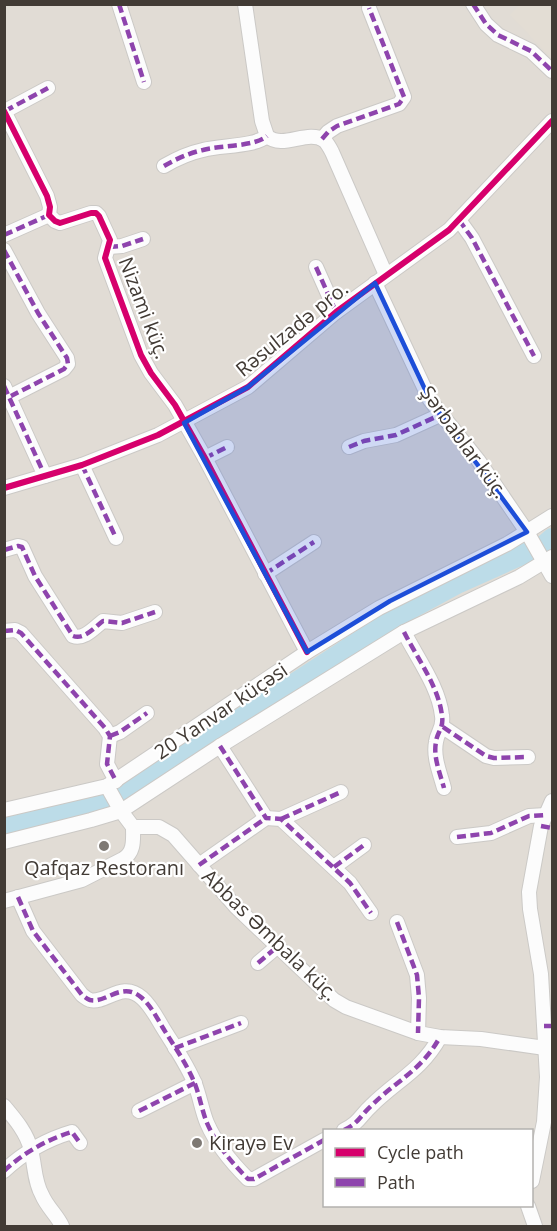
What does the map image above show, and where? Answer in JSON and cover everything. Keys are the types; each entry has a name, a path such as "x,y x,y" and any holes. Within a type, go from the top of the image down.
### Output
{"street":[{"path":"119,4 144,82"},
{"path":"245,4 262,121 267,136 276,141 311,137 322,139 338,126 399,104 404,97 369,8"},
{"path":"473,4 486,24 498,35 531,51 552,70"},
{"path":"4,235 49,214 47,196 5,111 48,88"},
{"name":"Rəsulzadə pro.","path":"4,488 82,465 158,435 248,387 336,312 436,240 459,220 552,121"},
{"path":"164,166 203,150 255,142 267,136"},
{"name":"Şərbablar küç.","path":"322,139 332,152 420,382 440,415 478,460 527,532 549,559 552,576"},
{"name":"Nizami küç.","path":"49,214 55,222 60,223 96,213 110,240 105,258 141,355 151,373 175,405 205,458 307,652"},
{"path":"459,220 472,238 534,356"},
{"path":"109,247 122,246 143,239"},
{"path":"4,250 38,313 67,358 68,364 64,369 8,391 45,476"},
{"path":"316,267 336,312"},
{"path":"349,447 364,441 396,435 440,415"},
{"path":"205,458 227,447"},
{"path":"82,465 116,538"},
{"name":"20 Yanvar küçəsi","path":"4,810 112,784 307,652 390,601 496,550 552,516"},
{"path":"265,574 314,542"},
{"path":"4,550 22,547 35,576 73,636 78,638 82,636 103,621 122,624 155,612"},
{"path":"4,842 121,811 220,746 404,632 519,577 549,559"},
{"path":"4,631 15,630 21,633 105,728 110,736 108,764 112,784 121,811 133,827 133,846 129,855 123,860 82,880 11,899 82,995 90,1000 99,999 117,991 141,996 195,1083 207,1123 214,1137 248,1179 254,1179 323,1141"},
{"path":"404,632 434,689 442,713 443,727 436,739 434,753 444,788"},
{"path":"110,736 120,732 147,713"},
{"path":"443,727 486,756 494,758 528,757"},
{"path":"220,746 266,818"},
{"path":"199,865 266,818 281,819 341,792"},
{"path":"533,1172 544,1122 545,1048 548,1026 529,892 552,801"},
{"path":"457,837 491,833 529,816 547,823"},
{"path":"281,819 350,883 371,913"},
{"name":"Abbas Əmbala küç.","path":"133,827 159,827 166,830 236,907 340,1003 418,1033 481,1038 545,1048"},
{"path":"334,867 363,845"},
{"path":"397,922 417,975 418,1033"},
{"path":"258,963 278,946"},
{"path":"175,1048 241,1023"},
{"path":"348,1129 369,1107 423,1062 440,1036"},
{"path":"139,1111 195,1083"},
{"path":"4,1106 22,1130 31,1150 35,1176 42,1195 56,1214 62,1227"},
{"path":"4,1171 31,1150 60,1136 72,1132 80,1143"},
{"path":"528,1207 535,1227"}],"highlighted area":[{"path":"375,283 430,400 527,532 390,601 307,652 184,423 248,387"}],"shaded area":[{"path":"521,4 552,5 552,59 510,15"},
{"path":"5,5 552,5 552,1226 5,1226"}],"waterway":[{"path":"4,825 95,807 121,796 396,617 459,583 544,545 552,538"}],"marked path":[{"path":"119,4 144,82"},
{"path":"473,4 486,24 498,35 531,51 552,71"},
{"path":"322,139 337,126 399,104 404,97 369,8"},
{"path":"5,111 48,88"},
{"path":"164,166 198,151 254,142 267,136"},
{"path":"4,235 49,215"},
{"path":"459,220 472,238 534,356"},
{"path":"109,247 122,246 143,239"},
{"path":"4,250 38,313 67,358 68,364 64,369 11,396"},
{"path":"316,267 336,312"},
{"path":"4,386 45,476"},
{"path":"349,447 364,441 396,435 440,415"},
{"path":"205,458 227,447"},
{"path":"82,465 116,538"},
{"path":"265,574 314,542"},
{"path":"4,550 22,547 35,576 73,636 85,635 103,621 122,623 155,612"},
{"path":"4,631 15,630 21,633 105,728 110,736 107,764 116,781"},
{"path":"404,632 437,694 440,705 442,724 435,753 444,788"},
{"path":"110,736 120,732 147,713"},
{"path":"443,727 486,756 494,758 528,757"},
{"path":"220,746 266,818 281,819 350,883 371,913"},
{"path":"281,819 341,792"},
{"path":"457,837 491,833 529,816 546,815"},
{"path":"199,865 266,818"},
{"path":"541,826 552,828"},
{"path":"334,867 364,845"},
{"path":"18,897 33,931 82,995 90,1000 96,1000 128,991 135,993 148,1005 188,1069 197,1089 207,1123 215,1138 230,1160 248,1179 254,1179 323,1141"},
{"path":"397,922 417,975 418,1033"},
{"path":"258,963 278,946"},
{"path":"175,1048 241,1023"},
{"path":"544,1026 552,1026"},
{"path":"346,1129 417,1067 440,1037"},
{"path":"139,1111 195,1083"},
{"path":"4,1171 28,1153 63,1135 72,1132 80,1143"}],"cycle path":[{"path":"4,111 47,196 50,207 49,215 60,223 91,213 99,216 110,240 105,258 141,355 151,373 175,405 205,458 307,652"},
{"path":"4,488 82,465 158,435 248,387 336,312 449,230 552,121"}],"place":[{"name":"Qafqaz Restoranı","path":"104,846"},
{"name":"Kirayə Ev","path":"197,1143"}]}
